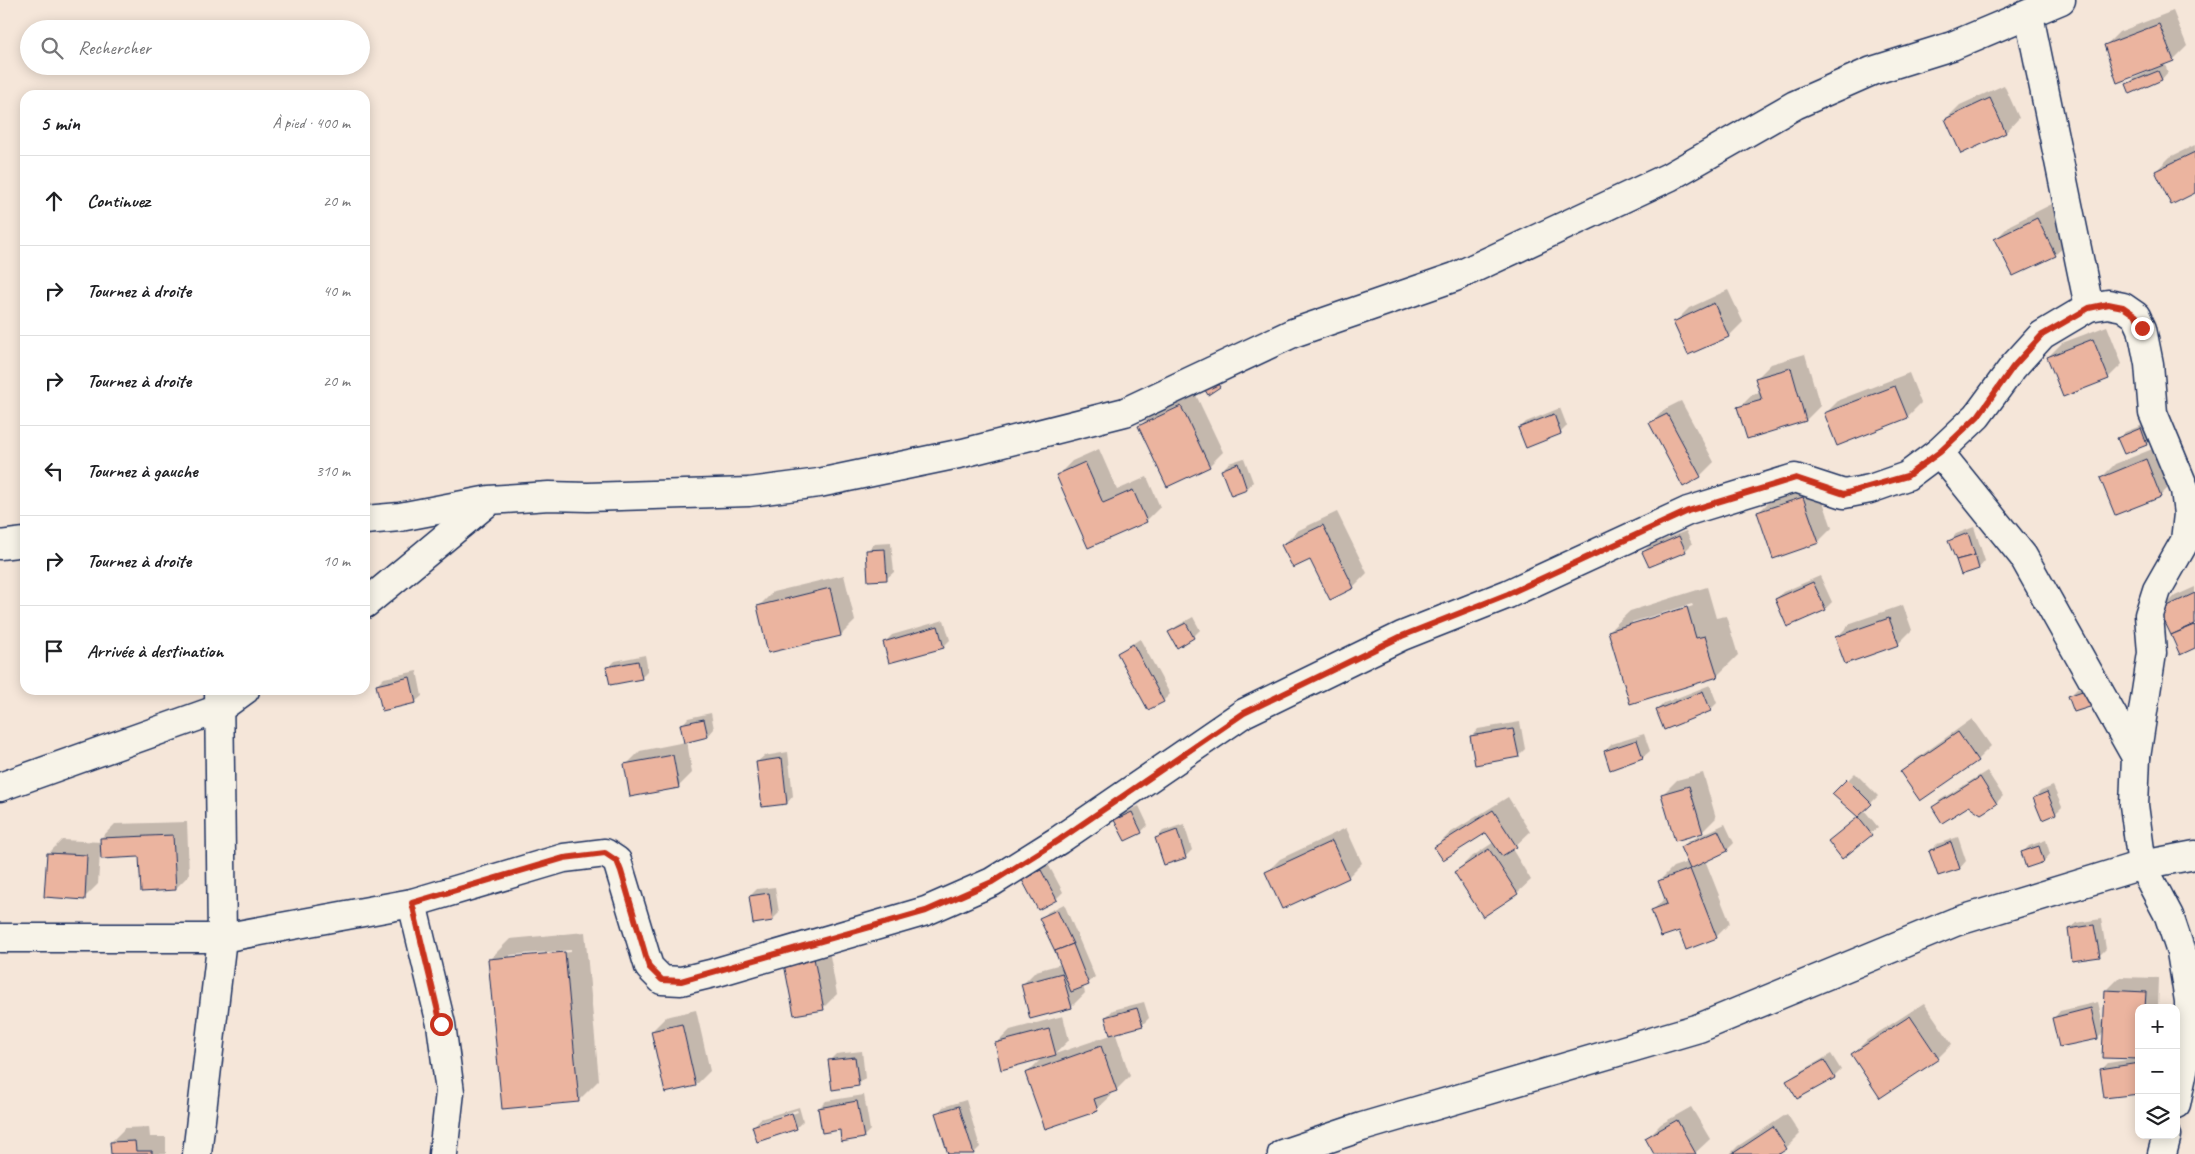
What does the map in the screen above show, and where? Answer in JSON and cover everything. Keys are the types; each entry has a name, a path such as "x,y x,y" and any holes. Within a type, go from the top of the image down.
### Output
{"street":[{"path":"370,520 400,517 489,500 549,496 588,497 749,492 820,483 964,453 1125,412 1293,333 1455,276 1669,177 1796,105 1872,71 1952,46 2029,16 2061,0"},
{"path":"2029,16 2089,308"},
{"path":"0,938 222,938 412,903 564,858 605,853 617,861 649,967 662,980 681,981 698,977 926,911 992,882 1059,840 1244,713 1402,636 1508,594 1688,511 1796,478 1844,494 1907,476 1940,452 1978,416 2013,367 2042,335 2089,308 2108,304 2123,307 2136,316 2142,328 2149,364 2153,413 2185,490 2188,514 2185,541 2156,590 2149,615 2152,653 2136,757 2134,804 2142,865 2169,916 2181,952 2189,1001 2189,1042 2178,1094"},
{"path":"1940,452 2023,556 2136,757"},
{"path":"370,600 489,500"},
{"path":"0,545 20,543"},
{"path":"0,787 219,699 222,938 197,1154"},
{"path":"1282,1154 1362,1127 1699,1028 1955,922 2142,865 2195,855"},
{"path":"412,903 441,1024 449,1083 450,1092 443,1154"},
{"path":"2162,1154 2166,1139"}],"building":[{"path":"2159,24 2174,61 2117,83 2104,45"},
{"path":"2158,71 2162,80 2130,94 2126,84"},
{"path":"1990,98 2006,133 1961,154 1945,119"},
{"path":"2195,152 2195,193 2171,205 2155,171"},
{"path":"2037,218 2056,256 2013,276 1994,239"},
{"path":"1714,303 1729,337 1688,355 1673,322"},
{"path":"2093,339 2109,379 2063,397 2047,357"},
{"path":"1791,368 1806,421 1747,439 1737,407 1762,400 1755,378"},
{"path":"1212,375 1220,387 1208,395 1200,382"},
{"path":"1895,386 1908,418 1837,446 1824,413"},
{"path":"1181,406 1210,467 1167,487 1138,426"},
{"path":"1554,414 1561,434 1526,448 1518,428"},
{"path":"1667,414 1701,477 1683,487 1649,423"},
{"path":"2141,428 2147,445 2124,454 2117,438"},
{"path":"2146,459 2161,497 2115,515 2100,478"},
{"path":"1085,462 1103,503 1133,490 1147,522 1088,548 1056,475"},
{"path":"1238,463 1247,490 1231,496 1221,470"},
{"path":"1803,497 1819,543 1773,559 1757,512"},
{"path":"1323,525 1354,588 1330,600 1310,560 1293,568 1281,545"},
{"path":"1968,533 1975,555 1956,560 1948,541"},
{"path":"1679,536 1686,552 1649,567 1642,552"},
{"path":"885,549 887,580 868,581 866,550"},
{"path":"1975,555 1979,569 1961,575 1956,560"},
{"path":"1813,582 1826,610 1787,627 1775,599"},
{"path":"830,588 841,636 768,653 757,606"},
{"path":"2195,593 2195,624 2171,635 2159,610"},
{"path":"1687,607 1696,638 1705,636 1718,677 1630,704 1608,631"},
{"path":"1889,618 1899,645 1845,664 1835,637"},
{"path":"1186,623 1194,638 1177,648 1168,632"},
{"path":"2195,625 2195,648 2180,655 2171,635"},
{"path":"938,626 944,648 889,663 883,642"},
{"path":"1133,644 1164,702 1148,710 1117,653"},
{"path":"638,661 642,679 610,685 606,667"},
{"path":"410,677 416,703 382,711 376,685"},
{"path":"2088,689 2093,706 2074,712 2068,696"},
{"path":"1703,691 1711,711 1664,730 1656,710"},
{"path":"704,719 708,737 684,743 680,724"},
{"path":"1513,729 1519,757 1475,765 1470,736"},
{"path":"1958,732 1978,761 1920,801 1900,772"},
{"path":"1637,740 1643,758 1610,770 1604,751"},
{"path":"673,755 679,788 630,797 624,764"},
{"path":"782,758 787,804 762,807 756,762"},
{"path":"1980,777 1997,804 1981,814 1969,806 1942,823 1932,807"},
{"path":"1847,779 1872,804 1858,817 1832,794"},
{"path":"1689,786 1703,833 1675,841 1661,794"},
{"path":"2047,792 2056,814 2042,820 2033,798"},
{"path":"1493,810 1517,847 1502,856 1486,833 1443,860 1434,847"},
{"path":"1132,812 1142,833 1125,841 1114,820"},
{"path":"1858,817 1872,835 1842,859 1828,841"},
{"path":"1177,830 1186,858 1164,865 1155,838"},
{"path":"1718,830 1728,851 1690,869 1680,847"},
{"path":"173,835 176,890 141,892 139,857 101,859 100,838"},
{"path":"1332,841 1349,878 1282,909 1265,872"},
{"path":"1951,842 1960,869 1938,876 1929,851"},
{"path":"2039,846 2044,862 2026,868 2021,852"},
{"path":"1489,849 1518,894 1483,917 1454,872"},
{"path":"47,853 87,855 85,900 44,897"},
{"path":"1690,869 1717,938 1686,950 1679,931 1661,937 1651,910 1667,904 1658,881"},
{"path":"1041,870 1057,900 1038,910 1022,880"},
{"path":"769,893 773,921 753,924 749,896"},
{"path":"1057,910 1073,944 1055,951 1039,918"},
{"path":"2094,925 2100,957 2072,961 2068,929"},
{"path":"1073,944 1089,985 1071,992 1055,951"},
{"path":"565,952 579,1102 502,1109 488,959"},
{"path":"814,958 824,1010 794,1015 784,964"},
{"path":"1062,973 1072,1008 1030,1019 1021,984"},
{"path":"2105,990 2146,992 2145,1004 2135,1004 2135,1059 2102,1058"},
{"path":"1137,1008 1143,1026 1110,1035 1105,1017"},
{"path":"2091,1008 2098,1039 2059,1047 2052,1018"},
{"path":"1910,1016 1939,1059 1880,1098 1851,1054"},
{"path":"682,1024 696,1086 665,1093 651,1031"},
{"path":"1049,1029 1056,1055 1001,1070 995,1043"},
{"path":"1101,1046 1117,1091 1094,1099 1098,1111 1045,1129 1025,1073"},
{"path":"855,1057 859,1086 832,1090 828,1060"},
{"path":"1824,1060 1835,1078 1797,1099 1786,1081"},
{"path":"2135,1064 2135,1094 2104,1098 2100,1069"},
{"path":"857,1101 864,1138 841,1142 840,1130 822,1133 818,1108"},
{"path":"959,1106 974,1154 948,1154 935,1113"},
{"path":"792,1113 797,1129 757,1142 752,1126"},
{"path":"1677,1120 1696,1154 1654,1154 1645,1138"},
{"path":"1773,1127 1787,1149 1779,1154 1732,1154"},
{"path":"135,1141 136,1151 152,1151 152,1154 111,1154 110,1142"}],"route":[{"path":"441,1024 412,903 564,858 605,853 617,861 621,871 649,967 662,980 681,981 926,911 992,882 1059,840 1244,713 1402,636 1508,594 1688,511 1796,478 1844,494 1907,476 1940,452 1978,416 2013,367 2026,355 2042,335 2089,308 2108,304 2123,307 2136,316 2142,328"}]}
